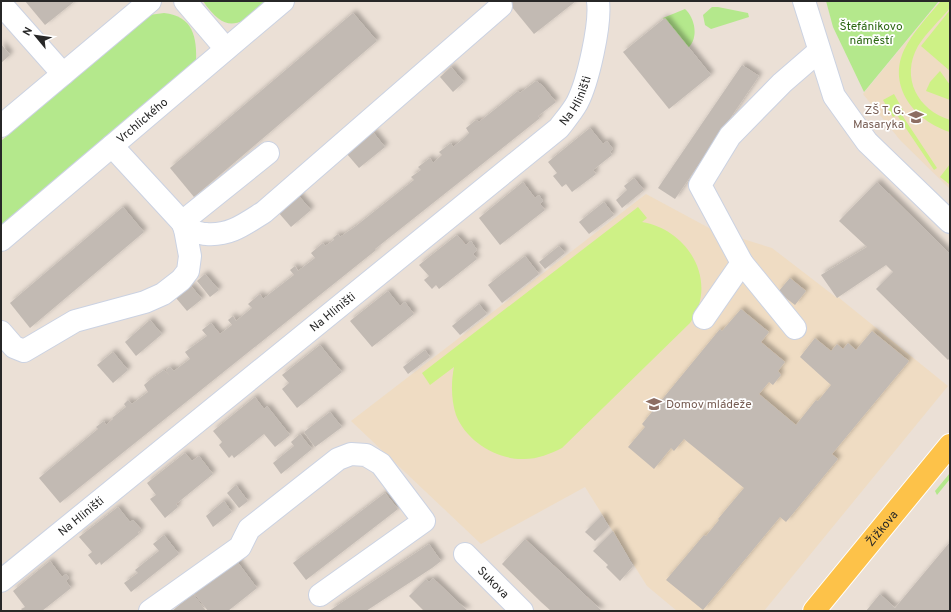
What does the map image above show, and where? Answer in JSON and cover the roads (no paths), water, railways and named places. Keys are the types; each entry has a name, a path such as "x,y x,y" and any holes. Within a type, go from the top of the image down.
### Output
{"main road":[{"name":"Žižkova","path":"814,611 950,445"}],"street":[{"path":"1,126 150,1"},
{"path":"185,1 226,48"},
{"name":"Vrchlického","path":"1,240 283,1"},
{"name":"Na Hliništi","path":"1,582 559,128 577,104 586,80 596,32 599,7 598,1"},
{"path":"804,1 834,96 867,142 950,222"},
{"path":"1,4 63,74"},
{"path":"112,146 183,225 206,234 220,234 236,230 264,212 501,6"},
{"path":"795,328 742,263 700,185 730,136 782,83 819,51"},
{"path":"183,225 268,153"},
{"path":"1,332 14,347 24,351 75,321 145,302 163,294 181,280 188,271 190,256 183,225"},
{"path":"704,318 742,263"},
{"path":"150,611 240,546 249,529 338,458 351,454 366,456 380,464 424,521 320,595"},
{"name":"Sukova","path":"465,554 522,611"}],"place":[{"name":"ZŠ T. G. Masaryka","path":"916,117"},
{"name":"Domov mládeže","path":"654,404"}],"park label":[{"name":"Štefánikovo náměstí","path":"871,33"}]}
